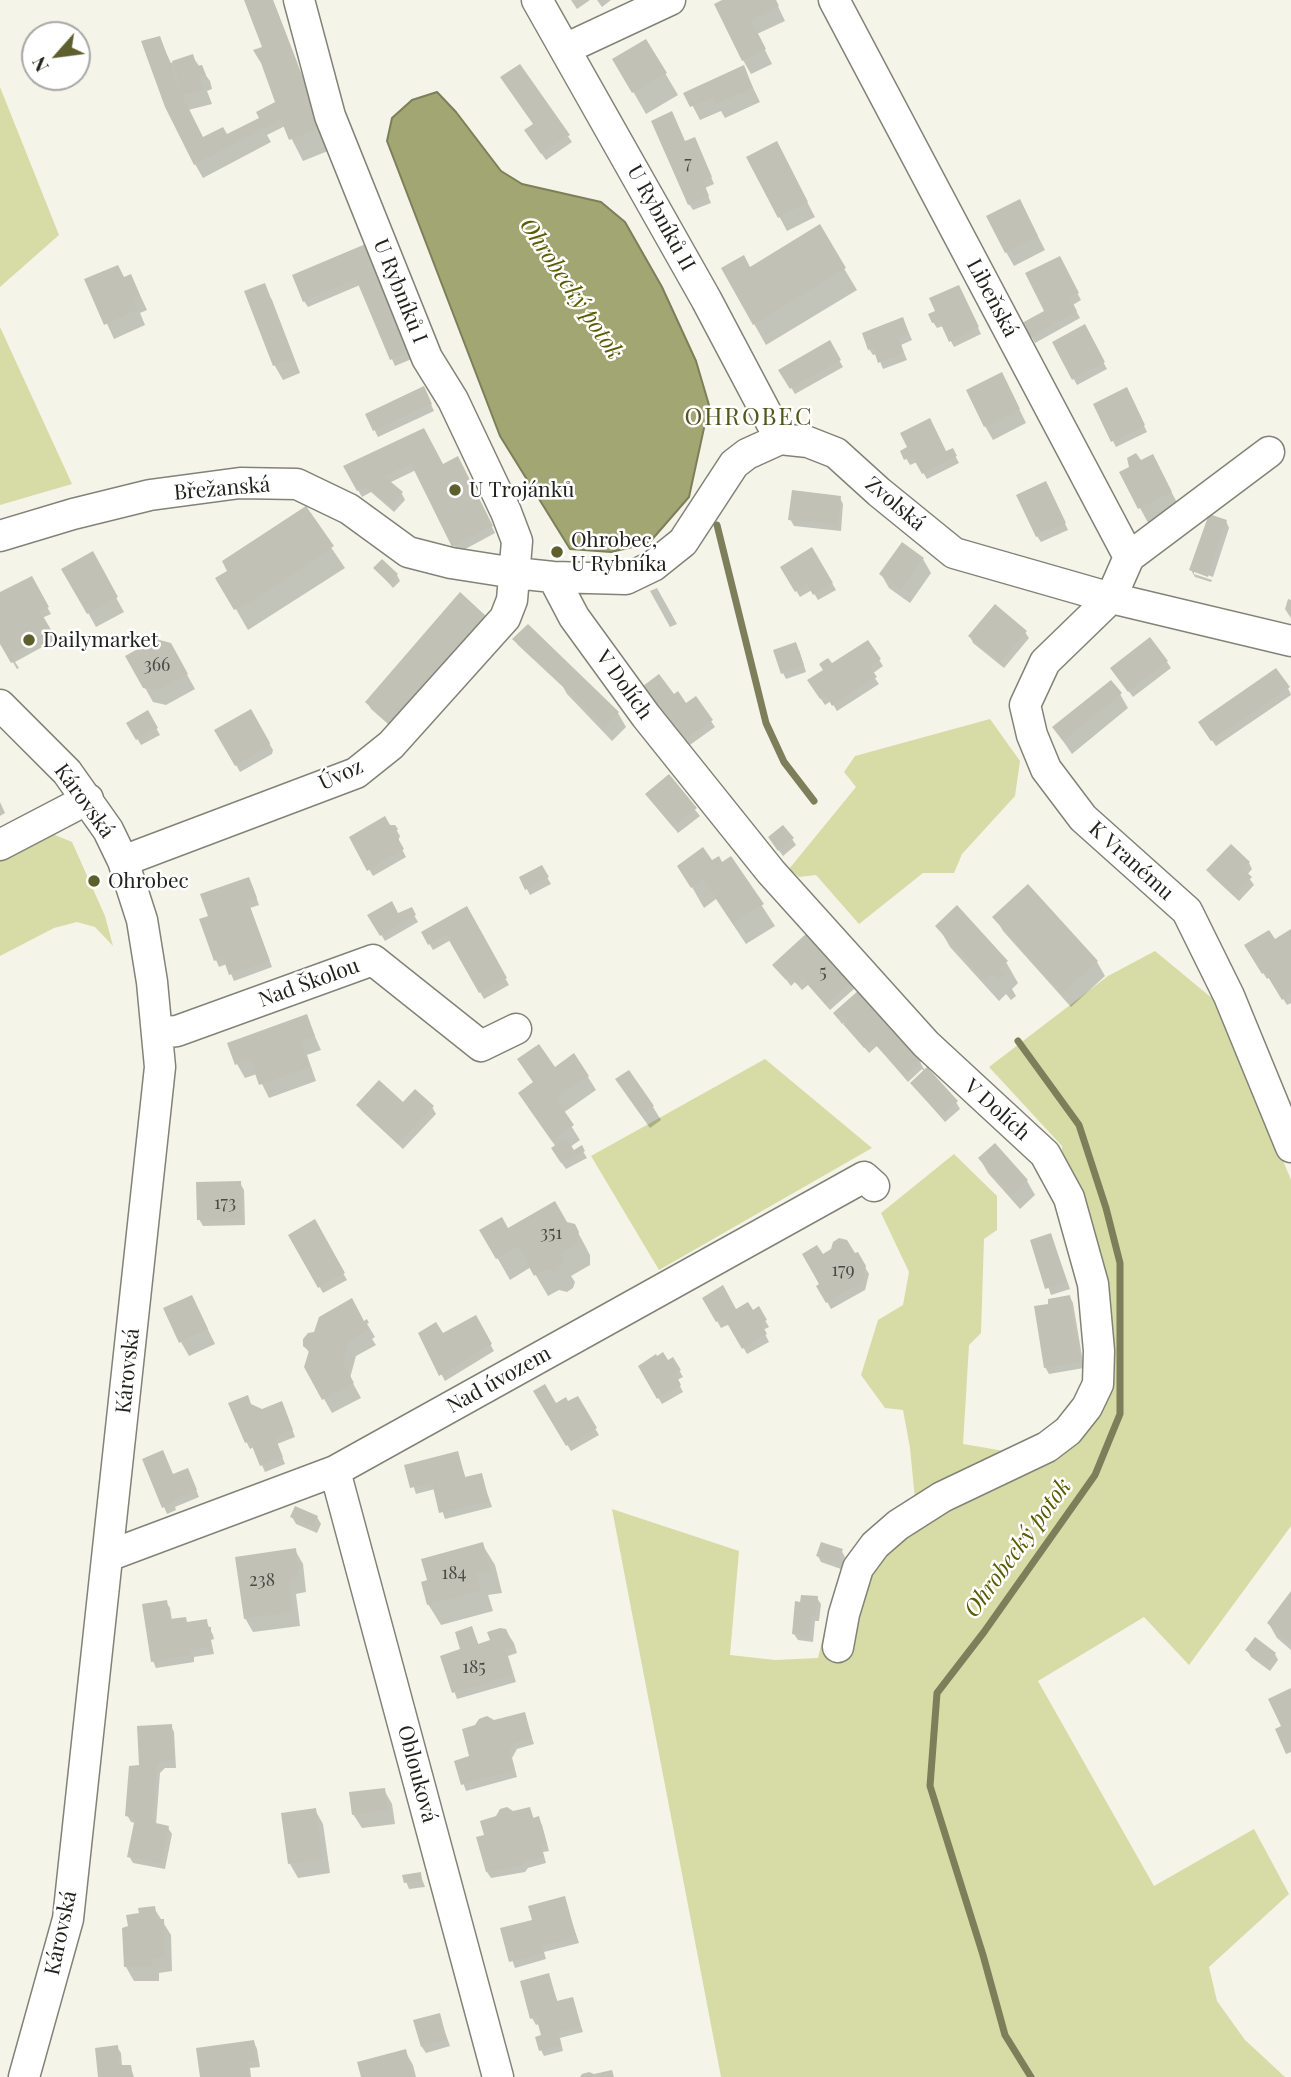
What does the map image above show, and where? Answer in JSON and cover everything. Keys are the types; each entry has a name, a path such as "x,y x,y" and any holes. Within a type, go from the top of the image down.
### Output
{"street":[{"name":"U Rybníků I","path":"299,0 330,116 427,358 453,400 517,541 515,573"},
{"name":"U Rybníků II","path":"537,0 706,299 780,439"},
{"path":"565,49 670,0"},
{"name":"Libeňská","path":"834,0 1129,557"},
{"path":"553,577 626,579 653,566 683,542 734,464 747,454 780,439"},
{"name":"Zvolská","path":"780,439 808,442 836,453 879,492 954,552 1111,598 1291,641"},
{"path":"1111,598 1129,557 1269,452"},
{"name":"Břežanská","path":"0,536 150,495 240,483 297,484 349,509 408,552 451,563 553,577"},
{"name":"Úvoz","path":"123,860 356,772 391,745 505,618 512,600 515,573"},
{"name":"V Dolích","path":"553,577 574,617 646,716 771,872 926,1045 1045,1154 1069,1198 1093,1284 1099,1351 1098,1384 1087,1407 1068,1431 1047,1447 942,1497 898,1524 875,1545 858,1568 844,1614 838,1647"},
{"name":"K Vranému","path":"1111,598 1045,662 1025,705 1032,735 1046,769 1083,818 1187,911 1230,996 1291,1147"},
{"name":"Károvská","path":"0,705 67,772 108,830 123,860 142,920 152,982 160,1067 68,1919 24,2077"},
{"path":"0,845 88,799"},
{"name":"Nad Školou","path":"157,1033 177,1031 373,960 481,1046 516,1029"},
{"name":"Nad úvozem","path":"108,1556 335,1471 864,1177 874,1186"},
{"name":"Oblouková","path":"335,1471 498,2077"}],"shaded area":[{"path":"0,87 59,235 0,287"},
{"path":"0,327 72,484 0,505"},
{"path":"990,719 1020,761 1015,796 962,854 954,873 923,873 859,924 816,875 799,877 789,869 856,787 844,772 855,756"},
{"path":"50,833 72,842 105,916 113,946 95,927 77,922 54,928 0,956 0,853"},
{"path":"1155,951 1219,1004 1291,1180 1291,1526 1189,1665 1144,1617 1038,1681 1154,1886 1254,1829 1289,1894 1209,1967 1217,2001 1245,2040 1285,2077 721,2077 612,1509 739,1551 730,1655 775,1660 818,1658 834,1590 888,1552 917,1520 910,1448 903,1410 885,1408 861,1375 878,1320 903,1305 909,1272 881,1213 954,1154 997,1196 997,1230 984,1239 981,1333 969,1345 963,1444 1016,1453 1080,1399 1090,1356 1086,1298 1064,1211 1062,1146 989,1067 1108,976"},
{"path":"765,1059 872,1148 659,1270 591,1156"}],"water":[{"path":"437,92 456,112 501,171 522,184 601,202 625,222 662,287 696,361 709,405 689,497 649,543 611,552 570,549 500,436 387,141 392,118 412,100"}],"building":[{"path":"244,0 273,0 322,127 289,140 281,120 194,165 165,107 141,41 160,36 181,93 172,61 193,54 197,66 202,65 206,75 200,77 205,90 182,95 203,137 223,127 227,134 259,118 256,112 275,102 261,63 253,50 262,47"},
{"path":"722,0 776,0 779,6 751,20 766,49 742,61 714,4"},
{"path":"646,39 667,73 632,93 612,59"},
{"path":"520,64 570,135 541,154 524,130 533,124 500,77"},
{"path":"744,65 753,88 715,105 712,98 690,107 683,93"},
{"path":"672,111 685,141 695,137 712,177 703,181 709,196 688,205 651,121"},
{"path":"777,141 808,202 778,218 746,157"},
{"path":"1020,199 1038,236 1005,253 986,216"},
{"path":"820,224 846,268 753,325 721,268 744,255 750,267"},
{"path":"368,243 412,351 390,360 356,279 303,302 292,275"},
{"path":"1060,256 1079,293 1070,298 1077,311 1030,338 1022,323 1044,311 1025,273"},
{"path":"118,265 124,277 131,274 140,295 133,298 138,310 104,325 84,279"},
{"path":"265,283 294,359 273,366 244,291"},
{"path":"959,285 979,327 949,342 939,320 932,323 928,314 935,311 929,298"},
{"path":"903,317 909,334 899,338 904,353 878,363 873,348 868,350 862,333"},
{"path":"1085,324 1105,362 1072,380 1052,342"},
{"path":"830,340 841,360 790,389 778,370"},
{"path":"1002,372 1020,409 984,427 966,390"},
{"path":"424,386 432,404 373,431 365,414"},
{"path":"1127,387 1145,425 1111,442 1093,404"},
{"path":"930,418 946,451 953,448 957,456 922,474 912,456 904,460 900,451 907,447 900,433"},
{"path":"424,428 443,464 458,456 493,526 452,547 411,464 385,477 403,492 390,506 366,487 357,491 343,466"},
{"path":"1136,453 1141,460 1153,454 1172,492 1138,509 1119,472 1129,467 1127,458"},
{"path":"1046,481 1066,523 1036,537 1016,495"},
{"path":"792,490 841,496 838,525 788,520"},
{"path":"306,506 334,546 234,610 215,578 227,571 222,561"},
{"path":"1209,514 1227,520 1208,577 1189,570"},
{"path":"902,542 924,558 901,590 879,574"},
{"path":"812,547 833,583 813,595 807,584 795,592 780,567"},
{"path":"93,551 118,597 87,614 61,569"},
{"path":"382,559 398,574 389,583 373,568"},
{"path":"32,576 49,607 40,611 53,633 13,655 16,661 11,663 0,644 0,592"},
{"path":"460,592 486,616 391,726 365,702"},
{"path":"995,604 1027,631 1000,663 968,636"},
{"path":"528,624 619,712 604,728 512,639"},
{"path":"1150,637 1168,661 1128,692 1110,668"},
{"path":"156,639 171,643 188,674 157,691 143,688 125,656"},
{"path":"868,640 881,659 870,667 877,677 832,706 826,695 820,699 807,680 823,670 819,664 828,658 832,663"},
{"path":"796,642 804,665 781,674 773,650"},
{"path":"1276,668 1290,687 1211,741 1198,722"},
{"path":"659,674 674,694 678,691 686,703 696,696 713,720 682,742 643,686"},
{"path":"1111,680 1122,693 1063,741 1052,727"},
{"path":"251,709 270,743 269,747 235,766 214,730"},
{"path":"148,710 158,728 136,740 126,723"},
{"path":"669,774 697,808 673,827 645,794"},
{"path":"385,816 390,825 395,825 398,829 395,833 404,849 367,871 349,837"},
{"path":"783,825 794,838 778,851 768,837"},
{"path":"1231,844 1250,862 1243,869 1252,877 1234,896 1206,870"},
{"path":"703,847 712,860 719,856 722,862 731,856 764,904 733,924 703,879 691,888 677,866"},
{"path":"542,865 549,877 525,890 519,877"},
{"path":"249,877 257,898 248,901 270,961 229,975 223,958 214,961 199,919 208,916 200,894"},
{"path":"1028,884 1098,961 1062,994 992,917"},
{"path":"392,901 398,913 412,907 416,915 380,936 367,915"},
{"path":"957,905 1008,961 1000,968 1005,974 998,980 993,974 985,981 935,926"},
{"path":"467,906 507,978 479,993 446,935 428,945 421,932"},
{"path":"1291,929 1291,994 1282,1000 1244,945 1269,930 1275,939"},
{"path":"808,932 852,982 826,1005 803,979 797,984 790,977 786,980 772,965"},
{"path":"859,990 922,1061 904,1076 872,1041 864,1048 843,1024 847,1021 842,1015 838,1019 833,1013"},
{"path":"307,1014 315,1036 301,1041 310,1067 259,1085 250,1059 235,1065 227,1043"},
{"path":"539,1044 555,1067 574,1053 589,1076 556,1099 574,1125 552,1141 518,1093 533,1082 517,1059"},
{"path":"927,1067 958,1101 941,1117 910,1083"},
{"path":"629,1070 654,1106 641,1115 615,1079"},
{"path":"379,1080 403,1102 415,1089 434,1106 398,1144 356,1105"},
{"path":"566,1138 574,1150 582,1145 585,1151 561,1163 551,1148"},
{"path":"995,1143 1028,1180 1011,1196 978,1158"},
{"path":"241,1181 242,1219 197,1220 196,1182"},
{"path":"555,1201 567,1222 575,1224 579,1232 579,1243 561,1254 564,1259 562,1266 554,1271 546,1269 534,1276 518,1247 496,1259 479,1230 502,1217 508,1228"},
{"path":"315,1219 345,1273 318,1288 288,1235"},
{"path":"1051,1233 1067,1282 1045,1289 1030,1240"},
{"path":"839,1238 847,1240 866,1266 862,1283 826,1303 802,1254 817,1245 823,1254 831,1249 833,1242"},
{"path":"723,1285 736,1309 748,1302 753,1310 759,1306 767,1320 761,1323 767,1334 742,1349 724,1318 716,1322 702,1298"},
{"path":"192,1295 208,1329 179,1343 163,1308"},
{"path":"1070,1295 1081,1362 1044,1368 1034,1306 1048,1304 1048,1299"},
{"path":"352,1298 364,1321 367,1319 369,1323 366,1324 369,1330 349,1342 343,1362 354,1383 322,1400 304,1367 309,1351 303,1346 303,1339 308,1333 314,1332 319,1317"},
{"path":"476,1315 492,1344 439,1376 418,1333 436,1322 443,1333"},
{"path":"663,1352 668,1360 673,1357 681,1370 675,1373 681,1385 657,1399 638,1366"},
{"path":"545,1384 556,1403 566,1397 568,1401 578,1396 597,1428 566,1446 533,1391"},
{"path":"248,1395 251,1404 262,1409 282,1401 293,1430 275,1437 283,1457 260,1466 250,1441 245,1443 228,1403"},
{"path":"163,1450 173,1474 188,1468 197,1490 162,1508 142,1459"},
{"path":"458,1451 465,1477 482,1473 489,1501 439,1513 432,1483 410,1488 404,1465"},
{"path":"295,1506 318,1516 313,1527 290,1517"},
{"path":"483,1542 491,1572 477,1574 482,1590 427,1605 421,1582 427,1580 421,1559"},
{"path":"821,1542 843,1549 838,1563 816,1556"},
{"path":"296,1548 299,1578 289,1580 293,1612 244,1619 235,1557"},
{"path":"1291,1591 1291,1639 1289,1642 1267,1623"},
{"path":"801,1595 818,1596 816,1615 812,1615 810,1637 792,1634 795,1601 800,1602"},
{"path":"167,1600 170,1619 186,1617 187,1622 207,1619 208,1627 211,1627 211,1647 191,1650 192,1655 151,1662 142,1604"},
{"path":"472,1626 478,1644 490,1640 487,1632 506,1629 514,1646 505,1649 513,1675 452,1693 440,1656 460,1649 455,1632"},
{"path":"1255,1637 1276,1653 1266,1666 1245,1650"},
{"path":"1291,1688 1291,1752 1286,1754 1275,1729 1281,1726 1268,1699"},
{"path":"525,1712 532,1738 514,1743 510,1751 515,1770 461,1785 454,1761 469,1756 462,1729 475,1725 479,1719 487,1716 494,1720"},
{"path":"172,1724 174,1761 161,1762 157,1766 153,1819 156,1823 169,1826 162,1863 127,1857 135,1818 125,1816 129,1766 139,1765 137,1726"},
{"path":"385,1788 388,1810 352,1815 349,1792"},
{"path":"507,1807 513,1811 530,1807 533,1818 539,1816 547,1844 541,1846 544,1857 524,1862 522,1866 486,1872 476,1837 484,1835 480,1821 496,1816 500,1809"},
{"path":"316,1808 323,1859 288,1864 281,1813"},
{"path":"421,1872 422,1881 404,1883 402,1875"},
{"path":"565,1896 576,1936 542,1946 544,1953 509,1962 500,1928 532,1920 528,1906"},
{"path":"155,1906 157,1919 164,1919 165,1957 152,1960 152,1967 124,1967 122,1928 128,1926 126,1915 139,1913 138,1908"},
{"path":"549,1973 557,2001 573,1997 581,2026 558,2032 561,2045 539,2051 535,2037 541,2035 536,2017 530,2019 520,1981"},
{"path":"440,2013 447,2040 421,2047 413,2020"},
{"path":"254,2040 257,2061 248,2062 250,2077 200,2077 196,2048"},
{"path":"118,2045 120,2065 131,2065 133,2077 98,2077 95,2048"},
{"path":"406,2049 413,2077 361,2077 357,2062"},
{"path":"612,2070 614,2077 580,2077 589,2072 594,2074"}],"waterway":[{"name":"Ohrobecký potok","path":"717,525 766,723 784,762 814,801"},
{"name":"Ohrobecký potok","path":"1018,1041 1079,1125 1106,1208 1120,1263 1120,1414 1095,1475 984,1632 937,1693 930,1786 1005,2035 1031,2077"}],"place":[{"name":"U Trojánků","path":"455,490"},
{"name":"Ohrobec, U Rybníka","path":"557,552"},
{"name":"Dailymarket","path":"29,640"},
{"name":"Ohrobec","path":"94,881"}],"district":[{"name":"OHROBEC","path":"749,418"}]}
